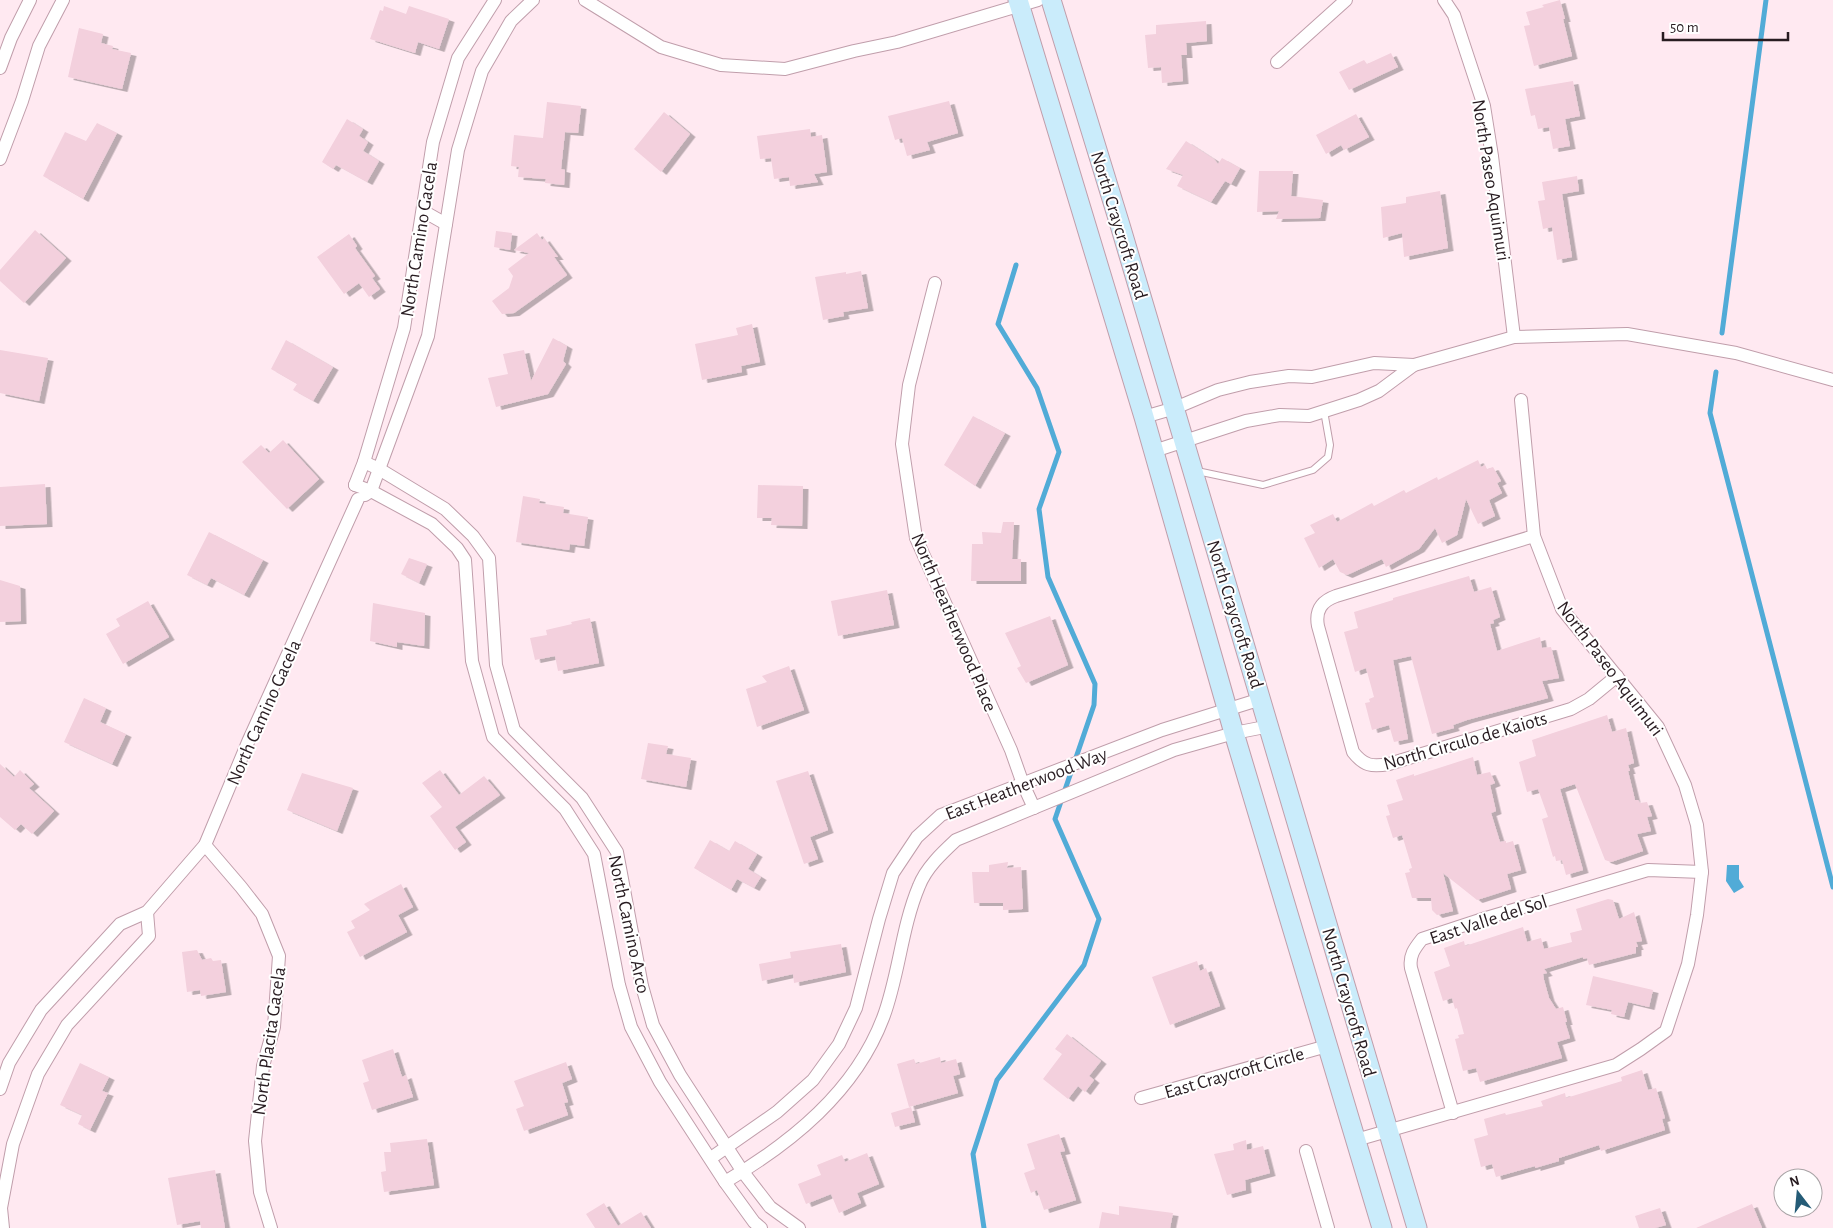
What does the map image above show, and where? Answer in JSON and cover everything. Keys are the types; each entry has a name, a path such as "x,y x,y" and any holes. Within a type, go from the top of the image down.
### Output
{"main road":[{"name":"North Craycroft Road","path":"1051,0 1262,699 1417,1228"},
{"name":"North Craycroft Road","path":"1019,2 1144,417 1234,733 1382,1228"}],"street":[{"path":"0,68 11,38 30,0"},
{"path":"0,159 22,101 39,46 63,0"},
{"name":"North Camino Gacela","path":"356,485 404,328 433,142 458,58 495,0"},
{"name":"North Camino Gacela","path":"371,491 428,336 458,150 482,71 511,22 533,0"},
{"path":"585,0 661,47 721,65 785,69 897,42 1019,2 1038,0"},
{"path":"1277,62 1346,0"},
{"name":"North Paseo Aquimuri","path":"1444,0 1454,15 1484,106 1514,337"},
{"path":"423,211 446,224"},
{"name":"North Heatherwood Place","path":"935,284 909,385 902,444 916,538 1011,750 1022,784 1034,808"},
{"path":"1144,417 1175,408 1218,390 1250,382 1288,376 1312,377 1374,363 1414,365 1514,337 1627,334 1736,353 1833,380"},
{"path":"1154,452 1246,421 1280,415 1309,416 1359,400 1379,390 1414,365"},
{"name":"North Paseo Aquimuri","path":"1356,1140 1616,1064 1666,1031 1688,964 1697,915 1702,872 1697,825 1685,785 1658,726 1562,608 1534,536 1521,400"},
{"name":"North Camino Arco","path":"364,462 445,509 473,536 489,558 496,665 514,730 582,798 617,852 642,986 653,1025 680,1075 743,1172 770,1207 800,1228"},
{"path":"356,485 358,499 371,491"},
{"name":"North Camino Arco","path":"356,485 371,491 432,524 465,560 472,661 493,737 565,809 594,854 619,984 631,1027 660,1082 725,1182 754,1222 761,1228"},
{"name":"North Camino Gacela","path":"0,1089 9,1063 41,1010 120,924 147,912 205,845 248,742 358,499"},
{"name":"North Circulo de Kaiots","path":"1534,536 1336,596 1328,599 1320,607 1316,618 1353,752 1368,765 1388,764 1571,710 1589,699 1617,676"},
{"name":"East Heatherwood Way","path":"711,1158 728,1148 777,1112 813,1080 839,1044 856,1008 893,873 917,837 941,815 1162,730 1262,699"},
{"name":"East Heatherwood Way","path":"725,1182 743,1172 795,1135 834,1099 863,1058 883,1018 919,885 939,855 956,840 1174,750 1234,733 1270,726"},
{"name":"North Placita Gacela","path":"205,845 242,887 262,914 279,956 273,1032 263,1066 255,1141 260,1192 272,1228"},
{"name":"East Valle del Sol","path":"1453,1112 1411,968 1410,958 1422,939 1648,870 1702,872"},
{"path":"3,1228 1,1208 13,1144 38,1074 67,1025 149,936 147,912"},
{"name":"East Craycroft Circle","path":"1141,1098 1327,1046"},
{"path":"1306,1151 1328,1228"}],"lane":[{"path":"1192,470 1263,485 1313,470 1320,466 1328,457 1330,445 1324,411"}],"water":[{"path":"1727,865 1739,865 1739,879 1744,887 1734,893 1726,881"}],"building":[{"path":"1560,0 1572,56 1534,66 1524,26 1530,25 1526,12"},
{"path":"384,6 406,14 409,6 449,19 439,49 418,42 415,53 370,39 380,10 383,11"},
{"path":"1206,21 1207,41 1186,43 1187,55 1181,55 1183,81 1162,83 1161,67 1148,68 1145,35 1156,34 1156,25"},
{"path":"79,28 103,34 101,43 113,46 112,49 131,53 122,89 68,77"},
{"path":"1391,53 1398,67 1349,90 1339,72 1364,60 1367,64"},
{"path":"1573,81 1580,116 1565,119 1570,146 1553,149 1549,127 1538,129 1535,115 1531,116 1525,89"},
{"path":"949,101 958,133 927,142 930,150 907,156 902,138 895,140 888,116"},
{"path":"547,102 581,106 578,133 565,132 561,169 565,170 564,185 545,183 546,179 518,177 519,167 511,166 514,135 543,138"},
{"path":"664,112 690,134 661,172 634,149"},
{"path":"1356,114 1369,137 1344,150 1341,145 1326,154 1316,135"},
{"path":"347,119 363,129 359,136 368,142 363,151 379,161 367,182 336,165 333,169 322,162"},
{"path":"97,123 117,133 83,199 43,176 65,132 86,141"},
{"path":"810,129 811,137 822,135 827,172 814,174 818,182 790,186 789,177 774,179 771,158 760,159 757,136"},
{"path":"1186,141 1214,159 1218,164 1222,158 1240,168 1231,184 1225,181 1211,202 1177,186 1183,175 1166,169"},
{"path":"1259,171 1293,171 1291,196 1323,200 1320,218 1276,219 1279,211 1257,212"},
{"path":"1577,176 1579,191 1562,194 1572,257 1557,260 1552,227 1543,229 1538,201 1545,200 1542,182"},
{"path":"1440,191 1448,248 1404,257 1402,233 1383,238 1381,207 1406,203 1406,197"},
{"path":"35,230 66,258 24,303 0,281 0,270"},
{"path":"496,231 512,233 510,250 494,247"},
{"path":"537,233 542,240 544,238 558,257 554,257 567,275 514,313 502,314 492,301 509,288 513,276 508,269 529,253 514,250"},
{"path":"349,234 357,246 355,248 375,276 372,278 380,289 369,297 359,283 344,294 317,257"},
{"path":"861,271 868,308 843,312 844,316 823,320 815,277"},
{"path":"752,324 760,362 741,366 742,372 702,380 695,344 738,335 736,328"},
{"path":"553,338 567,346 563,361 566,364 548,394 496,407 488,378 508,374 503,354 524,350 531,381"},
{"path":"286,340 333,367 313,401 293,390 297,384 271,369"},
{"path":"0,350 48,358 39,401 0,393"},
{"path":"973,416 1005,433 975,486 944,465"},
{"path":"283,440 319,479 287,509 242,462 261,445 269,453"},
{"path":"1478,460 1481,467 1485,465 1487,469 1493,467 1501,481 1497,483 1502,493 1489,500 1495,516 1478,524 1466,499 1457,535 1442,543 1435,528 1419,549 1386,567 1382,559 1347,575 1340,572 1333,559 1319,568 1304,538 1315,533 1310,525 1333,514 1337,522 1372,503 1374,506 1404,490 1406,493 1437,477 1438,480"},
{"path":"45,484 47,524 0,526 0,487"},
{"path":"758,485 803,486 802,526 771,525 772,518 757,518"},
{"path":"523,496 540,499 539,503 564,507 563,513 588,517 584,546 570,544 569,550 516,542"},
{"path":"1003,522 1014,522 1012,559 1021,559 1021,581 971,581 972,544 983,544 982,532 1001,533"},
{"path":"209,532 263,560 244,595 211,578 207,585 187,575"},
{"path":"409,558 427,564 419,583 401,574"},
{"path":"1469,576 1474,592 1491,587 1500,617 1493,620 1494,623 1490,624 1497,651 1540,637 1542,648 1551,647 1559,678 1542,681 1548,698 1467,720 1453,725 1454,728 1432,734 1411,656 1393,660 1408,739 1394,742 1389,725 1372,730 1365,703 1370,702 1369,699 1374,697 1366,668 1355,672 1344,632 1358,628 1354,612 1393,600 1393,598"},
{"path":"0,580 20,586 21,621 0,622"},
{"path":"887,590 894,625 838,636 831,601"},
{"path":"148,601 169,637 123,664 106,634 120,626 116,619"},
{"path":"373,603 425,613 424,646 397,642 397,647 370,641"},
{"path":"1050,616 1068,665 1026,683 1017,668 1021,666 1005,633"},
{"path":"590,618 599,663 558,671 555,656 535,660 530,638 547,635 546,630"},
{"path":"789,666 804,710 757,727 746,689 767,682 762,676"},
{"path":"84,698 106,708 100,722 126,734 112,764 64,742"},
{"path":"1607,715 1612,732 1626,728 1634,763 1628,765 1630,771 1628,771 1635,800 1638,800 1640,803 1647,802 1652,816 1647,817 1651,831 1637,834 1643,851 1611,862 1605,860 1575,784 1560,789 1583,870 1566,875 1562,860 1556,861 1555,856 1553,857 1542,819 1548,817 1538,789 1527,792 1519,762 1536,756 1532,740"},
{"path":"648,743 668,746 666,754 691,758 686,787 641,779"},
{"path":"1473,757 1477,775 1490,772 1495,783 1490,785 1496,811 1491,813 1500,842 1513,841 1521,870 1507,874 1511,889 1477,900 1443,873 1453,911 1437,915 1432,910 1431,898 1412,898 1405,873 1410,872 1409,869 1412,868 1402,835 1393,838 1386,816 1390,815 1387,805 1403,800 1396,780"},
{"path":"0,764 14,777 20,770 34,784 29,788 54,811 32,834 21,824 15,830 0,817"},
{"path":"440,770 459,795 484,776 500,795 455,827 466,842 455,850 430,816 442,807 422,783"},
{"path":"808,771 828,830 810,837 818,859 804,864 776,781"},
{"path":"302,773 353,788 337,831 287,810"},
{"path":"710,840 729,851 735,841 757,854 748,869 761,877 754,888 737,879 731,890 694,868"},
{"path":"1008,862 1007,868 1021,867 1023,909 1003,910 1003,903 974,903 972,872 989,872 989,865"},
{"path":"401,884 413,907 398,915 407,932 360,957 347,932 355,928 351,921 370,910 364,904"},
{"path":"1608,899 1613,900 1619,919 1634,912 1642,941 1636,942 1638,947 1636,947 1636,953 1589,965 1587,958 1583,959 1583,957 1544,969 1547,973 1543,974 1549,998 1556,1009 1563,1007 1567,1022 1565,1022 1570,1038 1557,1042 1562,1058 1480,1082 1476,1068 1463,1071 1455,1039 1459,1038 1458,1035 1464,1034 1457,1008 1455,1009 1452,998 1443,1001 1434,972 1450,966 1444,948 1464,941 1465,946 1523,927 1527,942 1541,938 1544,949 1572,942 1570,933 1582,930 1576,909"},
{"path":"841,944 846,972 794,983 793,974 762,981 759,964 791,958 790,952"},
{"path":"197,950 202,960 211,958 213,961 221,960 226,992 201,996 200,990 187,992 182,952"},
{"path":"1197,961 1200,971 1206,968 1220,1006 1170,1025 1152,977"},
{"path":"1593,976 1653,990 1649,1007 1628,1002 1624,1017 1611,1014 1612,1010 1586,1005"},
{"path":"1067,1034 1101,1061 1089,1076 1094,1080 1085,1092 1078,1086 1068,1099 1043,1079 1062,1054 1055,1049"},
{"path":"393,1049 402,1077 406,1075 413,1097 372,1110 363,1083 369,1081 362,1060"},
{"path":"940,1057 941,1063 956,1059 960,1074 953,1076 958,1093 909,1107 897,1064 914,1059 916,1064"},
{"path":"566,1062 572,1079 562,1083 568,1102 564,1103 568,1115 524,1131 516,1109 524,1106 514,1081"},
{"path":"80,1063 109,1077 102,1091 108,1093 90,1130 78,1124 82,1115 60,1105"},
{"path":"1642,1070 1648,1090 1656,1088 1665,1118 1662,1119 1665,1130 1601,1151 1599,1145 1559,1158 1559,1161 1496,1177 1492,1164 1481,1167 1474,1139 1488,1135 1484,1119 1543,1106 1541,1101 1565,1093 1566,1098 1622,1081 1621,1077"},
{"path":"911,1107 915,1122 895,1127 891,1113"},
{"path":"1059,1134 1065,1151 1060,1152 1076,1200 1044,1210 1037,1190 1031,1193 1024,1173 1035,1169 1027,1144"},
{"path":"427,1139 434,1185 384,1192 381,1172 386,1171 384,1152 391,1152 390,1143"},
{"path":"1246,1140 1247,1150 1263,1146 1270,1173 1245,1180 1246,1190 1227,1195 1214,1154 1234,1150 1233,1144"},
{"path":"867,1153 879,1184 857,1193 861,1203 839,1213 831,1194 806,1204 798,1184 821,1175 817,1165 842,1155 845,1162"},
{"path":"215,1170 225,1228 201,1228 200,1221 177,1225 168,1178"},
{"path":"604,1203 618,1226 641,1212 651,1228 595,1228 586,1214"},
{"path":"1752,1204 1762,1228 1696,1228"},
{"path":"1119,1206 1173,1213 1170,1228 1099,1228 1102,1212 1119,1215"},
{"path":"1660,1208 1666,1225 1655,1228 1639,1228 1635,1216"}],"waterway":[{"path":"1722,333 1766,0"},
{"path":"984,1228 973,1154 997,1080 1084,965 1099,919 1055,819 1094,705 1095,684 1048,577 1039,509 1059,452 1037,388 998,324 1016,265"},
{"path":"1716,372 1710,413 1833,887"}]}
